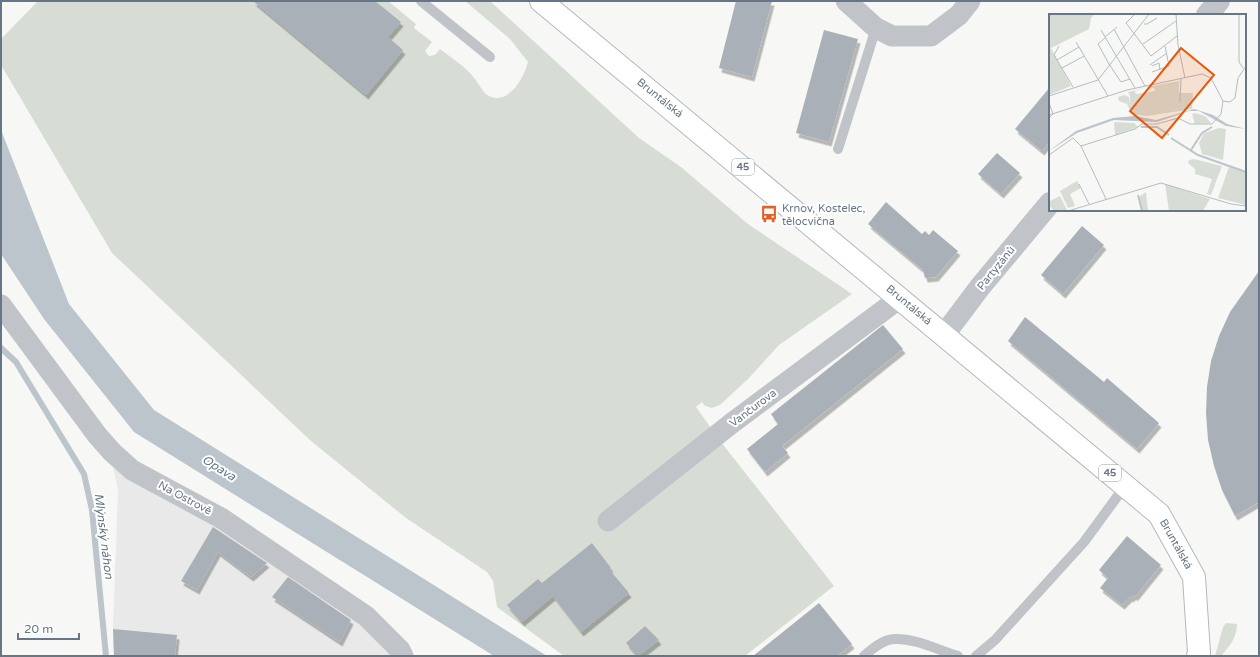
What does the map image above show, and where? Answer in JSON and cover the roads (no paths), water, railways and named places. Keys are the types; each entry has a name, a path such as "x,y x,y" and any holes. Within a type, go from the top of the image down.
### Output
{"main road":[{"name":"Bruntálská","path":"541,1 1159,514 1194,576 1198,656"}],"street":[{"path":"846,1 876,28 892,36 931,36 959,15 970,1"},
{"path":"1208,14 1218,1"},
{"name":"Partyzánů","path":"944,335 980,287 1049,204"},
{"name":"Vančurova","path":"608,521 732,423 900,298"},
{"name":"Na Ostrově","path":"1,305 97,435 112,452 132,470 221,518 366,616 400,650 403,656"}],"lane":[{"path":"421,1 490,57"},
{"path":"838,149 876,28"},
{"path":"976,656 995,640 1084,542 1125,486"},
{"path":"864,656 877,646 893,639 915,642 958,656"}],"water":[{"name":"Opava","path":"1,130 69,304 154,410 547,656 494,656 134,432 44,319 1,254"}],"waterway":[{"name":"Mlýnský náhon","path":"1,348 16,362 84,474 92,510 106,656"}],"place":[{"name":"Krnov, Kostelec, tělocvična","path":"769,214"}]}
